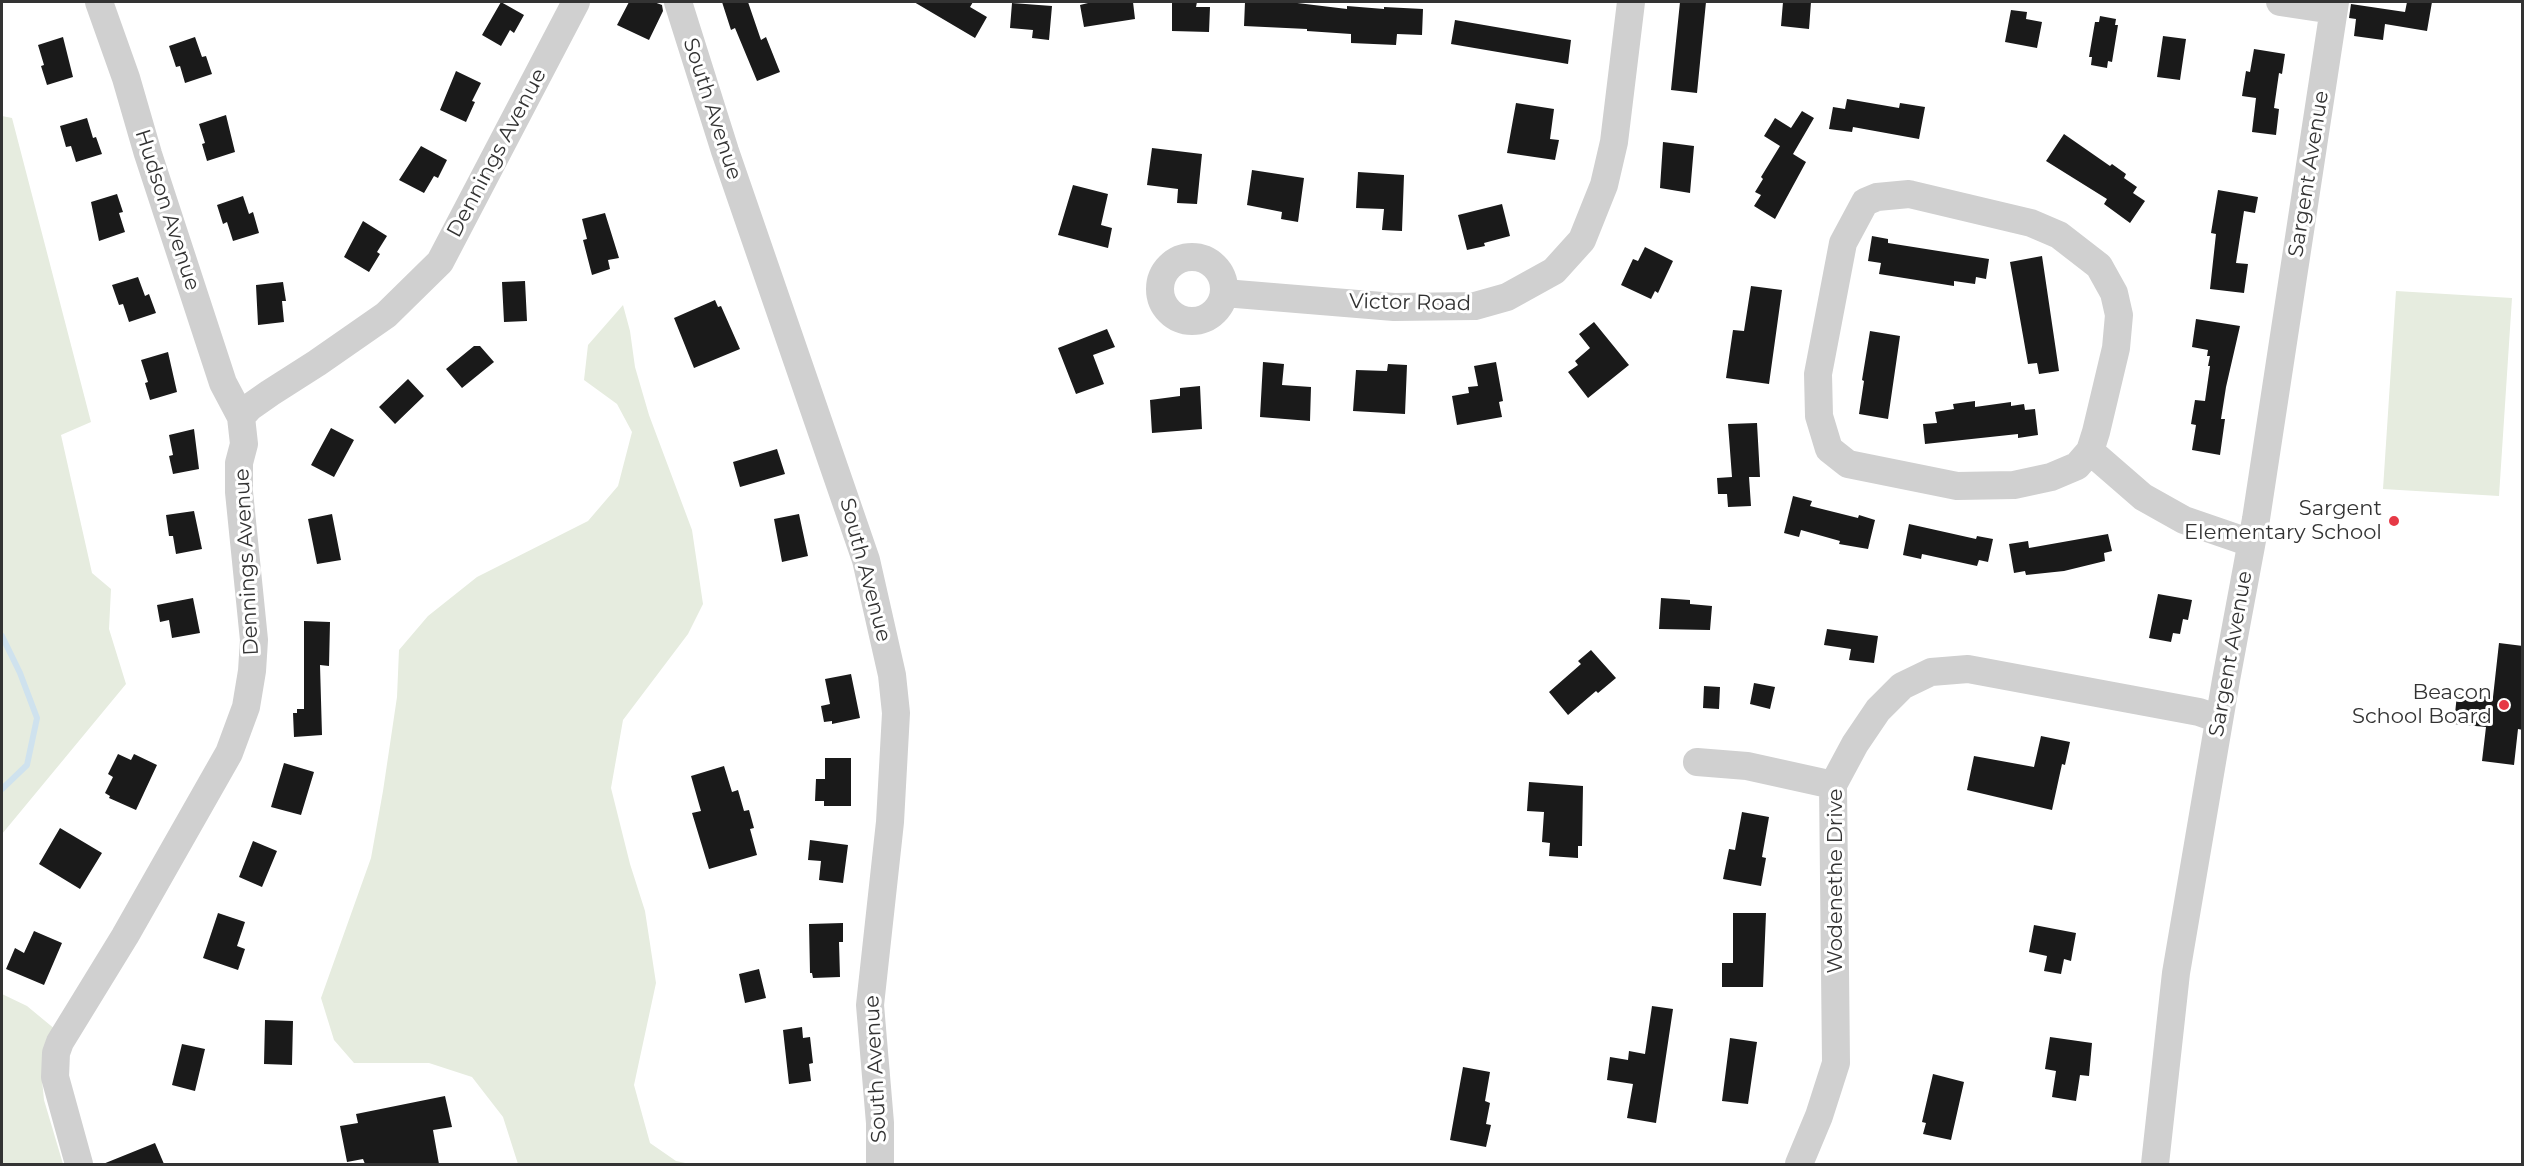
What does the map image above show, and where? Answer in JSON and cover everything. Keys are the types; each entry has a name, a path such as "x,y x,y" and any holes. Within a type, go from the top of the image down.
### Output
{"street":[{"name":"Hudson Avenue","path":"99,2 126,78 148,154 223,383 241,417"},
{"name":"Dennings Avenue","path":"79,1164 55,1077 56,1053 60,1042 125,936 219,770 231,748 246,707 254,640 239,492 239,463 244,444 241,417 250,407 386,315 440,262 576,2"},
{"name":"South Avenue","path":"678,2 725,151 866,560 892,675 896,713 890,822 870,1005 880,1123 880,1164"},
{"name":"Victor Road","path":"1224,292 1394,307 1475,306 1507,297 1554,272 1582,240 1604,185 1614,142 1631,2"},
{"path":"2280,2 2334,6"},
{"name":"Sargent Avenue","path":"2156,1164 2176,973 2251,543 2320,110 2334,6"},
{"path":"1909,194 2031,222 2059,235 2099,266 2114,292 2119,315 2116,348 2090,451 2077,466 2051,477 2014,485 1957,486 1848,464 1829,448 1820,416 1818,374 1844,243 1865,202 1877,197 1909,194"},
{"path":"2090,451 2143,496 2184,520 2251,543"},
{"name":"Wodenethe Drive","path":"1799,1164 1819,1116 1836,1063 1833,785 1855,744 1878,710 1902,686 1931,672 1968,669 2199,712 2219,719"},
{"path":"1697,762 1747,766 1833,785"}],"shaded area":[{"path":"2,116 12,118 91,422 61,435 92,573 111,589 109,629 126,684 2,834"},
{"path":"2396,291 2512,298 2499,496 2383,489"},
{"path":"623,305 630,331 635,367 649,415 692,530 703,604 688,634 623,720 611,788 630,864 645,911 656,983 634,1085 650,1143 676,1161 690,1164 518,1164 503,1117 472,1077 429,1063 354,1063 334,1040 321,998 371,858 397,697 399,650 428,616 477,577 588,521 618,486 632,432 617,404 584,380 588,345"},
{"path":"2,994 27,1006 56,1030 42,1080 44,1100 63,1164 2,1164"}],"building":[{"path":"501,2 524,15 514,33 510,30 501,46 482,35"},
{"path":"629,2 654,2 662,5 663,11 649,40 617,25"},
{"path":"722,2 748,2 761,40 766,37 780,72 757,81 735,28 731,30"},
{"path":"914,2 973,2 970,7 987,17 975,38"},
{"path":"1092,2 1133,2 1135,19 1084,27 1080,5"},
{"path":"1172,2 1197,2 1196,7 1210,7 1209,32 1172,31"},
{"path":"1245,2 1289,2 1347,9 1347,6 1423,9 1422,35 1397,34 1396,45 1351,43 1351,34 1244,26"},
{"path":"1680,2 1706,2 1697,93 1671,90"},
{"path":"1783,2 1811,2 1809,29 1781,26"},
{"path":"2407,2 2432,2 2427,31 2385,24 2383,40 2354,36 2356,19 2349,18 2351,4 2405,12"},
{"path":"1012,3 1052,6 1049,40 1032,38 1033,30 1010,28"},
{"path":"2011,10 2027,12 2026,19 2042,22 2037,48 2005,42"},
{"path":"2100,16 2116,19 2115,25 2118,25 2112,62 2108,61 2107,68 2091,65 2092,57 2089,57 2095,22 2099,22"},
{"path":"1455,20 1571,40 1568,64 1451,44"},
{"path":"2163,36 2186,39 2180,80 2157,77"},
{"path":"63,37 73,77 47,85 38,45"},
{"path":"195,37 202,57 206,56 212,74 185,83 180,66 176,67 169,46"},
{"path":"2254,49 2285,54 2282,74 2279,73 2274,108 2279,109 2276,135 2252,132 2256,98 2242,96 2246,71 2250,72"},
{"path":"456,71 481,83 472,101 475,102 466,122 440,110"},
{"path":"1847,99 1899,108 1900,103 1925,107 1919,139 1853,127 1852,132 1829,129 1833,107 1845,109"},
{"path":"1516,103 1554,109 1550,139 1559,140 1555,160 1507,153"},
{"path":"1802,111 1814,118 1793,154 1806,162 1775,219 1754,206 1761,195 1755,192 1763,179 1761,177 1780,146 1764,136 1775,118 1791,128"},
{"path":"226,115 235,152 207,161 202,144 205,143 199,124"},
{"path":"87,118 93,138 96,137 102,154 76,162 71,146 66,147 60,126"},
{"path":"2064,134 2110,166 2112,164 2126,174 2124,178 2137,187 2133,193 2145,201 2130,223 2104,204 2107,199 2046,161"},
{"path":"1663,142 1694,146 1690,193 1660,188"},
{"path":"421,146 447,160 438,178 434,176 424,193 399,180"},
{"path":"1152,148 1202,154 1197,204 1177,203 1178,189 1147,185"},
{"path":"1252,170 1304,178 1298,222 1281,219 1282,212 1247,205"},
{"path":"1358,172 1404,175 1402,231 1382,230 1384,209 1356,208"},
{"path":"1073,185 1108,194 1101,225 1112,228 1108,248 1058,235"},
{"path":"2218,190 2258,197 2255,213 2244,211 2236,263 2248,264 2244,293 2210,289 2216,234 2211,233"},
{"path":"117,194 123,212 119,213 125,232 99,241 91,202"},
{"path":"243,196 249,214 253,212 259,233 233,241 227,222 223,224 217,205"},
{"path":"1502,204 1510,236 1467,250 1458,215"},
{"path":"605,213 619,258 608,260 610,269 592,275 583,240 587,239 582,219"},
{"path":"363,221 387,236 369,272 344,257"},
{"path":"1872,236 1888,239 1888,243 1989,259 1986,279 1976,277 1975,284 1954,281 1954,286 1879,274 1881,263 1868,261"},
{"path":"1645,247 1673,261 1658,293 1655,291 1651,299 1621,285 1633,259 1638,261"},
{"path":"2042,256 2059,371 2039,374 2037,363 2028,364 2010,262"},
{"path":"138,277 145,296 149,294 156,313 129,322 123,304 119,305 112,285"},
{"path":"525,281 527,321 504,322 502,282"},
{"path":"283,282 286,301 282,301 284,322 258,325 256,285"},
{"path":"1751,286 1782,290 1769,384 1726,378 1733,330 1744,331"},
{"path":"715,300 718,307 721,306 740,349 694,368 674,318"},
{"path":"2196,319 2240,326 2221,419 2225,419 2220,455 2192,450 2196,425 2191,424 2195,400 2205,401 2210,366 2208,366 2210,356 2207,356 2208,350 2192,347"},
{"path":"1594,322 1629,365 1588,398 1568,372 1578,365 1575,361 1590,348 1579,334"},
{"path":"1107,329 1115,347 1093,355 1104,384 1076,394 1058,348"},
{"path":"1870,331 1900,336 1888,419 1859,414"},
{"path":"474,346 480,346 494,362 462,388 446,369"},
{"path":"168,352 177,392 150,400 145,383 148,382 141,360"},
{"path":"1263,362 1284,364 1282,385 1311,387 1310,421 1260,417"},
{"path":"1496,362 1503,401 1499,402 1502,417 1457,425 1452,396 1469,393 1468,387 1478,386 1474,366"},
{"path":"1388,364 1407,365 1405,414 1353,411 1356,370 1387,371"},
{"path":"408,379 424,396 395,424 379,407"},
{"path":"1200,386 1202,429 1152,433 1150,400 1180,396 1180,388"},
{"path":"1975,401 1975,407 2011,402 2011,406 2024,404 2025,410 2035,409 2038,435 2018,438 2018,434 1925,444 1923,424 1937,423 1935,412 1954,409 1953,404"},
{"path":"1757,423 1760,477 1749,477 1751,506 1728,507 1727,494 1718,494 1717,478 1732,477 1728,424"},
{"path":"331,428 354,440 334,477 311,465"},
{"path":"194,429 199,469 173,474 169,456 173,455 169,435"},
{"path":"777,449 785,474 740,487 733,462"},
{"path":"1793,496 1812,501 1810,506 1875,520 1868,549 1839,544 1840,541 1801,530 1799,537 1784,533"},
{"path":"194,511 202,549 176,554 173,536 169,536 166,515"},
{"path":"332,514 341,560 317,564 308,519"},
{"path":"799,514 808,556 782,562 774,519"},
{"path":"1909,524 1976,539 1977,536 1993,539 1988,562 1979,560 1977,566 1922,554 1921,559 1903,555"},
{"path":"2108,534 2112,551 2104,553 2105,561 2064,571 2026,575 2025,571 2014,573 2009,544 2028,541 2029,548"},
{"path":"2158,594 2192,600 2188,620 2183,619 2180,634 2173,633 2171,642 2149,638"},
{"path":"193,598 200,633 172,638 169,620 160,622 157,605"},
{"path":"1661,598 1690,600 1690,604 1712,606 1710,630 1659,629"},
{"path":"304,621 330,622 329,666 320,665 322,735 294,737 293,713 297,713 297,709 304,709"},
{"path":"1827,629 1878,636 1874,663 1849,660 1851,649 1824,645"},
{"path":"2499,643 2523,646 2523,730 2518,729 2514,765 2482,761 2486,727 2454,724 2457,694 2493,697"},
{"path":"1591,650 1616,678 1598,693 1596,691 1568,715 1549,692 1581,664 1578,661"},
{"path":"851,674 860,718 832,724 832,721 824,722 821,706 830,704 825,679"},
{"path":"1754,683 1775,687 1770,709 1750,704"},
{"path":"1704,686 1720,687 1719,709 1703,708"},
{"path":"2041,736 2070,742 2065,765 2062,764 2052,810 1967,790 1974,756 2034,767"},
{"path":"118,754 131,760 134,754 157,765 136,810 109,798 110,796 105,793 113,777 108,774"},
{"path":"825,758 851,758 851,806 824,806 824,801 815,801 816,779 825,779"},
{"path":"284,763 314,772 301,815 271,807"},
{"path":"724,766 732,792 738,790 744,811 749,810 754,828 750,829 757,855 709,869 692,813 701,811 691,776"},
{"path":"1529,782 1583,786 1582,846 1578,846 1578,858 1549,856 1550,843 1542,842 1544,812 1527,811"},
{"path":"1742,812 1769,817 1762,857 1766,858 1761,886 1723,879 1729,849 1735,850"},
{"path":"60,828 102,853 80,889 39,864"},
{"path":"810,840 848,845 843,883 819,880 821,861 808,860"},
{"path":"253,841 277,851 262,887 239,877"},
{"path":"218,913 245,922 237,946 245,949 238,970 203,958"},
{"path":"1733,913 1766,913 1763,987 1722,987 1722,963 1733,963"},
{"path":"843,923 843,942 839,942 840,977 813,978 810,973 809,924"},
{"path":"2034,925 2076,933 2071,961 2064,959 2061,974 2044,971 2047,956 2029,952"},
{"path":"34,931 62,943 44,985 6,969 15,948 24,953"},
{"path":"759,969 766,998 745,1003 739,974"},
{"path":"1652,1006 1673,1009 1656,1123 1627,1118 1633,1084 1607,1080 1610,1057 1628,1060 1629,1051 1645,1054"},
{"path":"265,1020 293,1021 292,1065 264,1064"},
{"path":"802,1027 803,1038 810,1037 813,1063 809,1064 811,1081 789,1084 783,1030"},
{"path":"2050,1037 2092,1043 2089,1076 2080,1075 2076,1101 2052,1097 2056,1071 2045,1069"},
{"path":"1730,1038 1757,1042 1748,1104 1722,1101"},
{"path":"182,1044 205,1049 195,1091 172,1085"},
{"path":"1463,1067 1490,1072 1485,1101 1490,1103 1486,1124 1491,1125 1486,1147 1450,1140"},
{"path":"1933,1074 1964,1082 1951,1140 1923,1134 1926,1123 1922,1122"},
{"path":"445,1096 452,1127 433,1130 439,1164 365,1164 363,1159 347,1162 340,1126 358,1123 356,1114"},
{"path":"155,1143 164,1164 103,1164"}],"waterway":[{"path":"2,636 20,673 37,718 27,765 2,789"}],"place":[{"name":"Sargent Elementary School","path":"2394,521"},
{"name":"Beacon School Board","path":"2504,705"}]}
